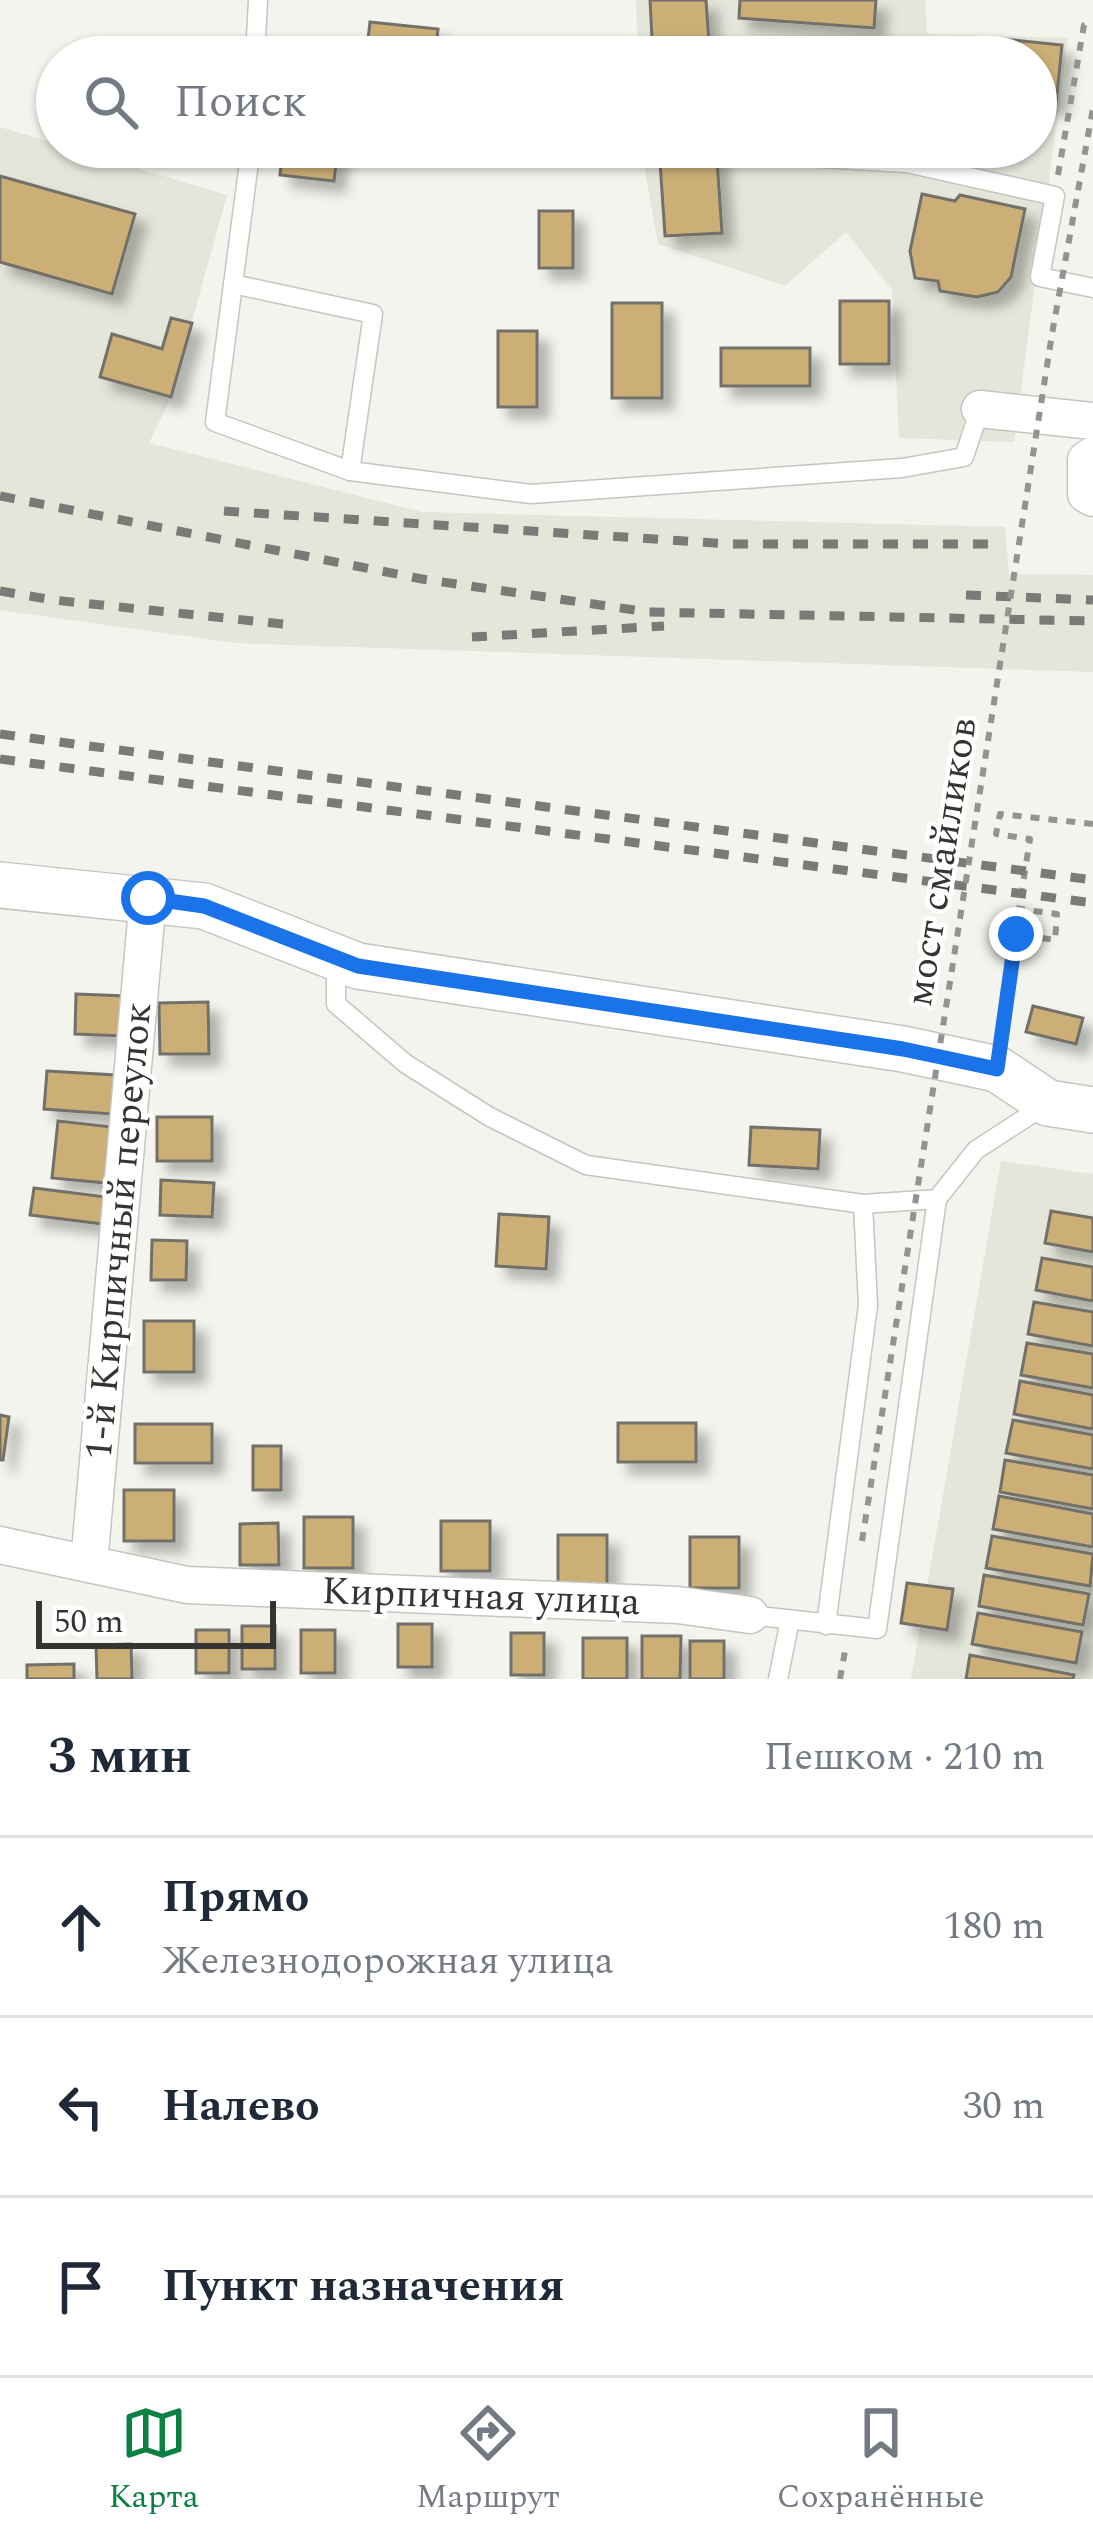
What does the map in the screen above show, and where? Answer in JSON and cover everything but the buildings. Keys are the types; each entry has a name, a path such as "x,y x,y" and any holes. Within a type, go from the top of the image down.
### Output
{"street":[{"path":"980,409 1093,421"},
{"path":"1093,455 1086,460 1086,494 1093,498"},
{"path":"0,885 204,906 358,966 903,1049 997,1069 1048,1103 1093,1110"},
{"name":"1-й Кирпичный переулок","path":"89,1563 148,898"},
{"name":"Кирпичная улица","path":"0,1545 187,1585 678,1605 750,1615"}],"lane":[{"path":"256,36 258,0"},
{"path":"247,168 215,422 350,471 531,494 902,468 964,457 980,409"},
{"path":"929,168 1054,196 1040,277 1093,288"},
{"path":"233,284 374,314 350,471"},
{"path":"336,959 337,1004 406,1064 490,1118 586,1165 863,1204 937,1199"},
{"path":"750,1615 878,1629 937,1199 976,1150 1048,1103"},
{"path":"826,1624 868,1305 863,1204"},
{"path":"778,1679 790,1620"}],"path":[{"path":"1054,196 1084,25 1093,22"},
{"name":"мост смайликов","path":"862,1541 1052,334 1093,108"},
{"path":"997,1069 1016,934 1055,940 1057,914 1019,910 1030,839 996,834 1000,814 1093,824"}],"shaded area":[{"path":"636,0 925,0 927,34 998,36 637,36"},
{"path":"1057,38 1068,38 1057,120"},
{"path":"0,127 36,138 36,168 137,168 227,195 171,397 149,443 422,512 1005,527 1009,574 1093,575 1093,672 235,643 0,610"},
{"path":"645,168 1051,168 1014,442 899,438 892,290 846,232 785,286 658,244"},
{"path":"1001,1161 1093,1174 1093,1679 911,1679"}],"railway":[{"path":"0,496 422,579 648,612 1093,621"},
{"path":"224,511 730,544 997,544"},
{"path":"0,591 292,625"},
{"path":"966,595 1093,600"},
{"path":"472,637 664,626"},
{"path":"0,734 1093,880"},
{"path":"0,759 1093,903"}],"route":[{"path":"148,898 204,906 358,966 903,1049 997,1069 1016,934"}]}
